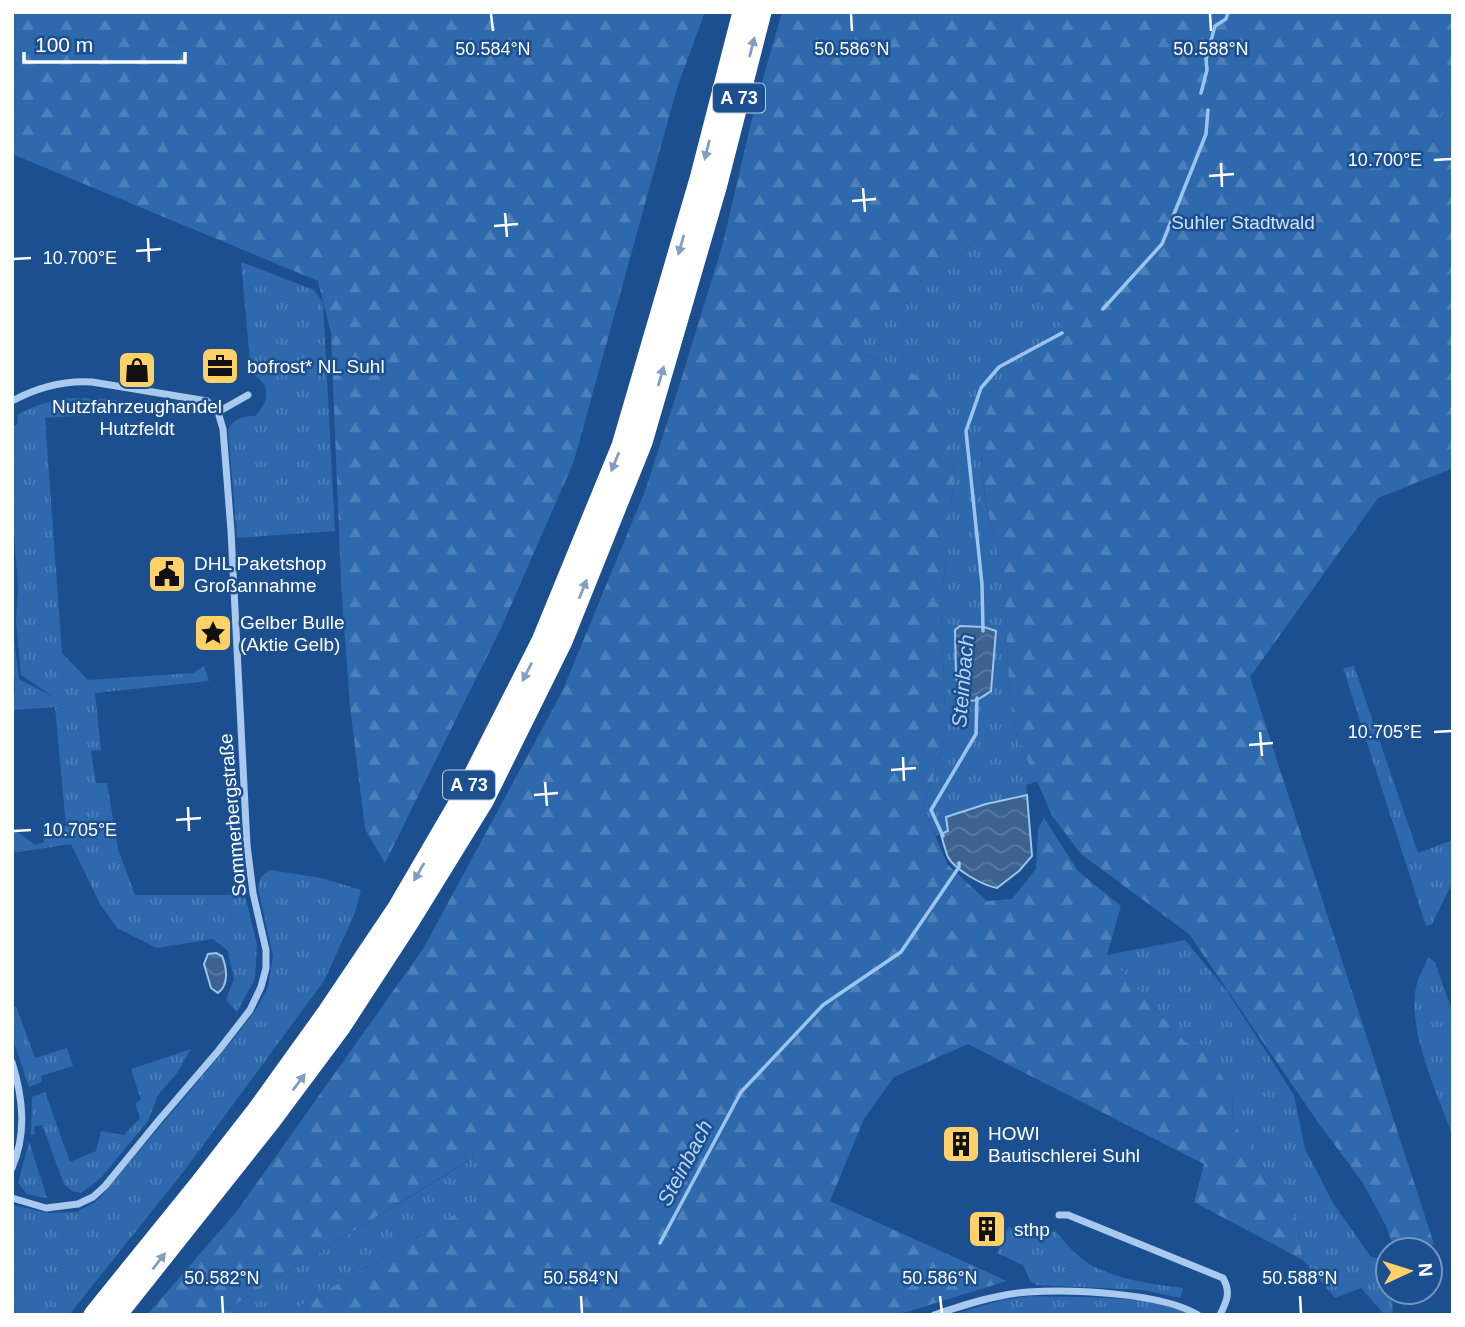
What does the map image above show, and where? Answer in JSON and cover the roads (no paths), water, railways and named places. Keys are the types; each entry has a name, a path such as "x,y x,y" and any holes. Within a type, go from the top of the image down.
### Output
{"highway":[{"name":"A 73","path":"116,1315 270,1121 340,1027 483,801 562,641 639,450 708,182 743,12"},
{"name":"A 73","path":"93,1315 200,1184 326,1016 398,908 465,793 542,641 622,446 761,12"}],"street":[{"path":"12,401 57,383 92,382 207,401 218,412 248,395"},
{"name":"Sommerbergstraße","path":"12,1198 46,1208 78,1204 93,1197 105,1186 250,1010 266,968 266,950 247,855 230,531 223,429 218,412"},
{"path":"12,1062 23,1111 20,1143 12,1168"},
{"path":"1059,1215 1068,1215 1223,1278 1229,1296 1220,1315"},
{"path":"933,1315 968,1304 1027,1292 1076,1292 1163,1301 1185,1306 1198,1315"}],"water":[{"path":"960,626 984,627 996,631 991,691 973,701 961,698 956,677 955,630"},
{"path":"1027,795 1032,856 1019,871 997,888 969,876 951,862 941,834 948,831 946,817"},
{"path":"216,953 222,956 226,971 224,986 218,993 211,988 204,964 208,954"}],"waterway":[{"name":"Steinbach","path":"1201,93 1215,26 1226,19 1228,12"},
{"name":"Steinbach","path":"1103,309 1162,244 1206,134 1208,110"},
{"name":"Steinbach","path":"983,631 982,584 966,431 981,388 999,367 1062,333"},
{"name":"Steinbach","path":"943,836 931,810 976,734 977,698"},
{"name":"Steinbach","path":"660,1243 741,1092 823,1005 901,952 959,867 959,863"}],"place":[{"name":"bofrost* NL Suhl","path":"220,366"},
{"name":"Nutzfahrzeughandel Hutzfeldt","path":"137,370"},
{"name":"DHL Paketshop Großannahme","path":"167,574"},
{"name":"Gelber Bulle (Aktie Gelb)","path":"213,633"},
{"name":"HOWI Bautischlerei Suhl","path":"961,1144"},
{"name":"sthp","path":"987,1229"}],"park label":[{"name":"Suhler Stadtwald","path":"1243,222"}]}
